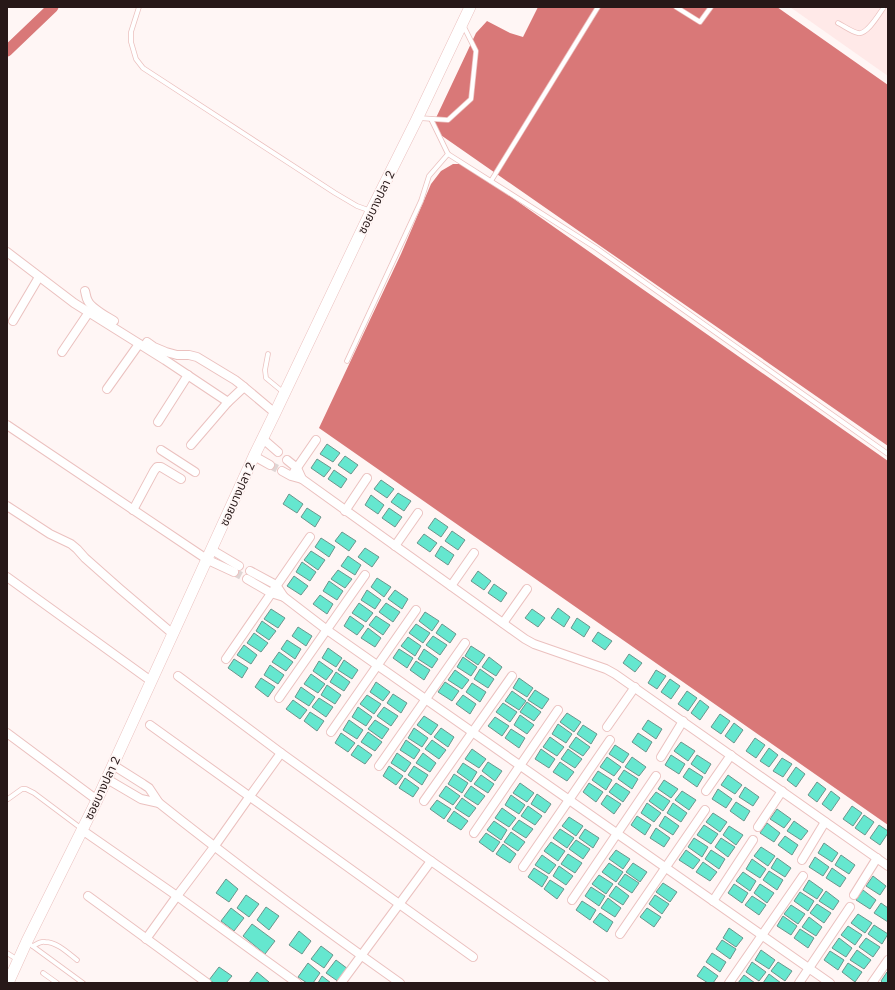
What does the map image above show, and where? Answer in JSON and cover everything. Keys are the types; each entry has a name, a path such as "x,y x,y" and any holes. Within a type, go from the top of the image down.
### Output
{"street":[{"name":"ซอยบางปลา 2","path":"8,983 18,960 30,944 210,555 254,456 276,414 284,393 371,211 418,118 470,7"},
{"path":"7,252 74,303 228,402"},
{"path":"13,321 39,276"},
{"path":"85,291 88,300 100,313 154,347 166,352 197,357 235,380 276,414"},
{"path":"62,352 89,312"},
{"path":"107,389 139,344"},
{"path":"158,422 188,375"},
{"path":"191,445 228,402 244,387"},
{"path":"7,425 133,510 236,569"},
{"path":"263,439 278,452"},
{"path":"291,476 316,440"},
{"path":"161,450 196,472"},
{"path":"254,456 270,465"},
{"path":"287,460 297,468 302,480"},
{"path":"171,474 179,461"},
{"path":"133,510 157,467 161,467 181,479"},
{"path":"282,471 302,480 525,639 534,644 606,669 635,687 888,866"},
{"path":"345,510 367,478"},
{"path":"7,506 50,534 71,544 102,574 173,634"},
{"path":"395,546 418,513"},
{"path":"226,659 310,537"},
{"path":"451,586 474,552"},
{"path":"284,597 271,593 249,575 276,585 284,597 327,630 830,983"},
{"path":"279,698 365,575"},
{"path":"7,577 151,681"},
{"path":"503,624 527,590"},
{"path":"331,732 416,610"},
{"path":"379,766 465,643"},
{"path":"178,676 281,753 431,861 605,983"},
{"path":"424,801 512,676"},
{"path":"607,727 635,687"},
{"path":"474,833 558,710"},
{"path":"661,757 683,721"},
{"path":"150,725 473,957"},
{"path":"7,733 97,800"},
{"path":"523,866 610,740"},
{"path":"146,939 281,753"},
{"path":"706,791 731,755"},
{"path":"113,765 149,788 159,803 214,847 400,983"},
{"path":"572,900 656,776"},
{"path":"107,779 141,799 159,803"},
{"path":"758,827 782,791"},
{"path":"620,934 705,810"},
{"path":"802,860 826,822"},
{"path":"82,830 177,896 297,983"},
{"path":"713,901 753,840"},
{"path":"854,895 877,858"},
{"path":"342,983 431,861"},
{"path":"729,983 803,876"},
{"path":"88,896 207,983"},
{"path":"799,983 850,907"},
{"path":"872,983 888,960"}],"lane":[{"path":"139,7 131,32 136,59 143,68 335,193 357,206 371,211"},
{"path":"490,181 598,7"},
{"path":"676,7 700,22 711,7"},
{"path":"838,23 857,33 862,33 868,29 884,7"},
{"path":"418,118 448,120 471,99 476,51 462,23"},
{"path":"432,119 448,154 596,248 888,454"},
{"path":"347,361 421,200 429,176 448,154"},
{"path":"268,354 265,370 266,378 284,393"},
{"path":"8,799 22,789 26,789 34,793 82,830"},
{"path":"30,944 44,941 55,944 77,960"},
{"path":"30,944 84,983"},
{"path":"7,953 18,960"},
{"path":"43,973 57,983"}],"shaded area":[{"path":"538,7 777,7 888,85 888,446 435,131 435,120 476,33 487,21 510,33 523,37"},
{"path":"790,7 888,7 888,76"},
{"path":"453,164 464,164 888,461 888,825 319,428 401,254 431,184 441,171"}],"building":[{"path":"327,444 340,453 333,462 320,454"},
{"path":"345,456 358,465 351,474 338,465"},
{"path":"317,459 331,468 324,477 311,468"},
{"path":"334,470 347,479 341,488 328,479"},
{"path":"381,480 394,489 387,498 374,489"},
{"path":"398,493 411,501 404,511 391,502"},
{"path":"289,494 303,504 297,513 283,504"},
{"path":"371,495 384,505 378,514 365,505"},
{"path":"307,508 321,517 315,527 301,517"},
{"path":"389,508 402,517 395,527 382,518"},
{"path":"435,518 448,527 441,537 428,528"},
{"path":"452,531 465,540 458,550 445,541"},
{"path":"342,532 356,541 349,551 335,541"},
{"path":"424,534 437,543 430,552 417,543"},
{"path":"321,538 335,547 329,557 315,547"},
{"path":"441,546 454,555 448,565 435,556"},
{"path":"365,548 379,557 372,567 358,557"},
{"path":"311,551 325,560 318,570 304,560"},
{"path":"348,556 361,565 355,575 341,566"},
{"path":"302,562 316,572 310,581 296,572"},
{"path":"338,570 352,579 345,588 331,579"},
{"path":"478,571 491,581 484,590 471,581"},
{"path":"294,576 308,586 301,595 287,586"},
{"path":"377,578 391,587 384,597 371,587"},
{"path":"329,581 343,591 337,600 323,591"},
{"path":"494,584 507,593 501,602 488,593"},
{"path":"367,590 381,600 375,609 361,600"},
{"path":"395,590 408,599 402,609 388,599"},
{"path":"320,595 333,604 327,614 313,604"},
{"path":"359,603 373,613 366,622 352,613"},
{"path":"386,603 400,612 393,622 379,612"},
{"path":"558,608 570,617 564,627 551,618"},
{"path":"271,609 285,618 278,628 264,619"},
{"path":"532,609 545,618 538,627 525,618"},
{"path":"425,612 439,621 432,631 419,621"},
{"path":"350,616 364,626 357,635 344,626"},
{"path":"376,616 390,625 383,635 369,625"},
{"path":"577,618 590,627 584,637 571,628"},
{"path":"262,621 276,631 269,640 256,631"},
{"path":"416,624 430,633 423,643 409,633"},
{"path":"442,624 456,634 450,643 436,633"},
{"path":"298,627 312,636 306,646 292,636"},
{"path":"368,628 381,638 375,647 361,638"},
{"path":"598,632 612,641 605,650 592,641"},
{"path":"254,633 268,643 261,652 247,643"},
{"path":"433,636 447,645 440,655 426,645"},
{"path":"408,637 421,646 415,656 401,646"},
{"path":"287,640 301,649 295,659 281,649"},
{"path":"244,645 257,655 251,664 237,655"},
{"path":"471,646 485,655 478,665 465,656"},
{"path":"328,648 342,658 336,667 322,658"},
{"path":"399,649 413,658 407,668 393,658"},
{"path":"424,649 438,659 432,668 418,659"},
{"path":"279,652 293,662 286,671 272,662"},
{"path":"629,654 642,663 635,672 623,663"},
{"path":"463,657 477,667 471,676 457,667"},
{"path":"489,657 502,667 496,676 482,667"},
{"path":"234,659 248,668 242,678 228,668"},
{"path":"344,660 358,670 352,679 338,670"},
{"path":"319,661 333,671 326,680 313,671"},
{"path":"416,661 430,670 424,680 410,670"},
{"path":"270,665 284,675 278,684 264,675"},
{"path":"480,669 494,679 488,688 474,679"},
{"path":"455,670 469,680 462,689 448,680"},
{"path":"656,670 666,676 657,689 648,683"},
{"path":"336,672 350,682 344,691 330,682"},
{"path":"311,674 325,684 318,693 304,684"},
{"path":"261,678 275,687 268,697 255,687"},
{"path":"519,678 533,688 527,697 513,688"},
{"path":"670,679 680,686 671,699 661,692"},
{"path":"376,682 390,692 383,701 370,692"},
{"path":"445,682 459,691 452,701 438,692"},
{"path":"472,683 486,692 480,702 466,692"},
{"path":"327,685 341,695 335,704 321,695"},
{"path":"301,687 315,697 309,706 295,697"},
{"path":"535,690 549,699 542,709 528,700"},
{"path":"512,691 526,701 519,710 505,701"},
{"path":"687,691 697,698 688,711 678,704"},
{"path":"393,694 407,703 401,713 387,703"},
{"path":"367,695 381,704 374,714 360,704"},
{"path":"463,695 476,704 470,714 456,704"},
{"path":"319,698 333,707 326,717 312,707"},
{"path":"293,700 307,710 300,719 286,709"},
{"path":"700,700 709,707 700,720 691,713"},
{"path":"527,702 541,712 534,721 520,712"},
{"path":"503,703 517,712 510,722 496,712"},
{"path":"358,707 372,717 366,726 352,717"},
{"path":"384,707 398,716 391,726 377,716"},
{"path":"310,712 324,721 317,731 304,721"},
{"path":"567,713 581,722 574,732 560,722"},
{"path":"720,714 730,721 721,734 711,727"},
{"path":"520,715 534,725 527,734 514,725"},
{"path":"424,716 438,725 431,735 417,725"},
{"path":"495,717 509,726 502,736 488,726"},
{"path":"349,720 363,730 357,739 343,730"},
{"path":"375,720 389,729 382,739 368,729"},
{"path":"648,720 662,729 656,739 642,729"},
{"path":"734,723 743,730 734,743 725,736"},
{"path":"558,724 572,734 566,743 552,734"},
{"path":"583,725 597,734 591,744 577,734"},
{"path":"414,728 428,738 422,747 408,738"},
{"path":"441,728 454,737 448,747 434,737"},
{"path":"511,729 525,738 519,748 505,738"},
{"path":"368,732 382,742 375,751 361,742"},
{"path":"341,733 355,743 348,752 335,743"},
{"path":"638,733 652,742 646,752 632,742"},
{"path":"550,737 564,747 557,756 543,747"},
{"path":"576,737 590,747 583,756 569,747"},
{"path":"755,738 765,745 756,758 746,751"},
{"path":"406,740 420,750 414,759 400,750"},
{"path":"432,740 446,750 439,759 425,749"},
{"path":"681,742 695,751 688,761 674,751"},
{"path":"358,745 372,755 365,764 351,755"},
{"path":"615,745 629,754 623,763 609,754"},
{"path":"769,748 778,755 769,767 760,761"},
{"path":"472,749 486,759 479,768 465,759"},
{"path":"541,749 555,759 549,768 535,759"},
{"path":"568,749 582,759 575,768 561,759"},
{"path":"397,753 411,763 405,772 391,763"},
{"path":"423,753 436,763 430,772 416,763"},
{"path":"671,755 685,764 679,774 665,765"},
{"path":"697,755 711,764 705,774 691,764"},
{"path":"607,757 621,767 614,776 600,767"},
{"path":"632,757 646,767 639,776 625,767"},
{"path":"782,758 792,764 783,777 773,771"},
{"path":"488,762 502,771 495,781 482,771"},
{"path":"560,762 574,772 567,781 553,772"},
{"path":"463,763 477,772 471,782 457,772"},
{"path":"389,766 403,776 396,785 383,776"},
{"path":"414,766 428,775 422,785 408,775"},
{"path":"796,767 805,774 796,787 787,780"},
{"path":"689,768 703,777 697,787 683,777"},
{"path":"624,770 638,779 632,789 618,779"},
{"path":"598,771 612,780 606,790 592,780"},
{"path":"454,774 468,783 462,793 448,784"},
{"path":"481,775 494,784 488,793 474,784"},
{"path":"728,775 742,785 735,794 721,785"},
{"path":"405,778 419,788 413,797 399,788"},
{"path":"664,780 678,789 671,798 658,789"},
{"path":"817,782 826,789 817,802 808,795"},
{"path":"520,783 534,793 527,802 513,793"},
{"path":"589,783 603,792 596,802 583,792"},
{"path":"616,783 630,792 623,802 609,792"},
{"path":"446,786 460,796 453,805 439,796"},
{"path":"471,786 485,796 478,805 464,796"},
{"path":"745,787 759,797 753,806 739,797"},
{"path":"718,789 732,799 726,808 712,799"},
{"path":"682,791 696,800 689,810 675,800"},
{"path":"831,791 840,798 831,811 822,804"},
{"path":"656,792 670,801 663,811 649,801"},
{"path":"537,794 551,804 545,813 531,804"},
{"path":"511,795 525,805 519,814 505,805"},
{"path":"607,795 621,804 614,814 601,804"},
{"path":"462,798 476,808 469,817 455,808"},
{"path":"437,800 451,809 444,819 430,809"},
{"path":"736,802 750,811 744,821 730,811"},
{"path":"647,803 661,813 654,822 641,813"},
{"path":"673,803 687,813 681,822 667,813"},
{"path":"528,806 542,816 535,825 521,816"},
{"path":"852,806 862,813 853,826 843,819"},
{"path":"502,808 516,818 509,827 495,818"},
{"path":"777,809 791,819 784,828 770,819"},
{"path":"454,811 468,821 461,830 447,821"},
{"path":"713,813 727,822 720,832 706,822"},
{"path":"864,815 874,822 865,835 855,828"},
{"path":"637,816 651,825 645,835 631,825"},
{"path":"665,816 679,826 673,835 659,826"},
{"path":"569,817 583,826 576,836 562,826"},
{"path":"519,820 533,829 526,838 512,829"},
{"path":"494,821 507,830 501,840 487,830"},
{"path":"794,821 808,831 801,840 787,831"},
{"path":"767,823 780,833 774,842 760,833"},
{"path":"704,825 718,834 711,844 697,835"},
{"path":"879,825 888,831 880,845 870,838"},
{"path":"729,826 743,835 736,845 723,835"},
{"path":"656,828 670,838 664,847 650,838"},
{"path":"560,829 574,838 567,848 553,838"},
{"path":"585,829 599,838 593,848 579,838"},
{"path":"511,832 525,842 518,851 504,842"},
{"path":"486,833 500,842 493,852 479,842"},
{"path":"785,836 798,845 792,855 778,845"},
{"path":"694,838 708,847 702,857 688,847"},
{"path":"721,838 735,847 728,857 715,847"},
{"path":"576,840 590,849 583,859 569,849"},
{"path":"551,842 565,851 558,861 544,851"},
{"path":"824,843 838,853 832,862 818,853"},
{"path":"503,844 516,854 510,863 496,854"},
{"path":"761,847 775,856 768,866 754,856"},
{"path":"616,850 630,859 623,869 609,859"},
{"path":"686,850 700,860 693,869 679,860"},
{"path":"711,850 725,859 719,869 705,859"},
{"path":"568,854 582,863 575,873 561,864"},
{"path":"542,855 556,865 549,874 535,865"},
{"path":"841,855 855,865 849,874 835,865"},
{"path":"815,857 829,867 823,876 809,867"},
{"path":"777,858 791,868 785,877 771,868"},
{"path":"752,859 766,869 760,878 746,869"},
{"path":"703,862 717,872 710,881 696,872"},
{"path":"609,863 623,872 616,882 602,872"},
{"path":"633,863 647,872 640,882 626,872"},
{"path":"559,866 573,876 566,885 553,876"},
{"path":"534,868 548,877 542,887 528,877"},
{"path":"832,868 846,878 840,887 826,878"},
{"path":"769,871 783,880 777,890 763,880"},
{"path":"743,872 756,881 750,891 736,881"},
{"path":"625,874 639,883 632,893 618,884"},
{"path":"599,875 613,884 606,894 592,884"},
{"path":"873,876 886,886 880,895 866,886"},
{"path":"226,879 238,889 229,902 216,893"},
{"path":"550,880 564,889 557,899 544,889"},
{"path":"809,880 823,890 817,899 803,890"},
{"path":"663,883 677,892 670,902 656,892"},
{"path":"734,884 748,893 742,903 728,893"},
{"path":"760,884 774,893 767,903 754,893"},
{"path":"616,886 629,896 623,905 609,896"},
{"path":"591,887 605,896 599,906 585,896"},
{"path":"863,890 876,900 870,909 856,900"},
{"path":"826,891 839,901 833,910 819,901"},
{"path":"800,892 814,901 808,911 794,901"},
{"path":"246,895 259,904 249,917 237,908"},
{"path":"655,895 669,904 662,914 649,904"},
{"path":"752,896 766,905 759,915 745,905"},
{"path":"608,898 621,908 615,917 601,908"},
{"path":"582,901 596,910 590,920 576,910"},
{"path":"881,903 888,908 888,922 874,913"},
{"path":"817,904 831,913 824,923 810,913"},
{"path":"791,905 805,914 798,924 784,914"},
{"path":"266,907 279,916 269,930 257,920"},
{"path":"231,908 244,918 234,931 221,921"},
{"path":"647,908 661,917 654,927 640,917"},
{"path":"600,913 613,922 607,932 593,922"},
{"path":"858,914 872,923 865,933 851,923"},
{"path":"783,916 797,926 791,935 777,926"},
{"path":"809,917 822,927 816,936 802,927"},
{"path":"252,924 275,941 265,954 243,936"},
{"path":"874,925 888,934 882,944 868,934"},
{"path":"848,926 862,935 855,945 841,935"},
{"path":"729,928 743,938 736,947 723,938"},
{"path":"800,929 814,938 808,948 794,938"},
{"path":"299,931 311,941 302,954 289,945"},
{"path":"839,938 852,948 846,957 832,948"},
{"path":"866,938 880,947 873,957 859,947"},
{"path":"722,940 736,949 730,959 716,949"},
{"path":"321,946 333,955 324,968 311,959"},
{"path":"761,950 775,960 769,969 755,960"},
{"path":"857,950 871,960 864,969 850,960"},
{"path":"830,951 844,960 838,970 824,960"},
{"path":"712,953 726,962 720,972 706,962"},
{"path":"336,960 348,969 339,982 326,973"},
{"path":"752,962 766,972 759,981 746,972"},
{"path":"778,962 792,971 785,981 771,971"},
{"path":"308,963 320,973 313,983 307,983 298,977"},
{"path":"848,963 862,972 855,982 842,972"},
{"path":"704,966 718,976 713,983 708,983 697,976"},
{"path":"219,967 232,976 226,983 214,983 209,980"},
{"path":"257,972 269,982 249,983"},
{"path":"887,972 888,983 883,983 881,981"},
{"path":"769,974 781,983 763,983"},
{"path":"744,975 755,983 738,983"},
{"path":"322,976 331,983 318,983"}],"waterway":[{"path":"7,51 53,7"}],"tunnel":[{"path":"270,465 282,471"},
{"path":"234,572 247,579"}]}
